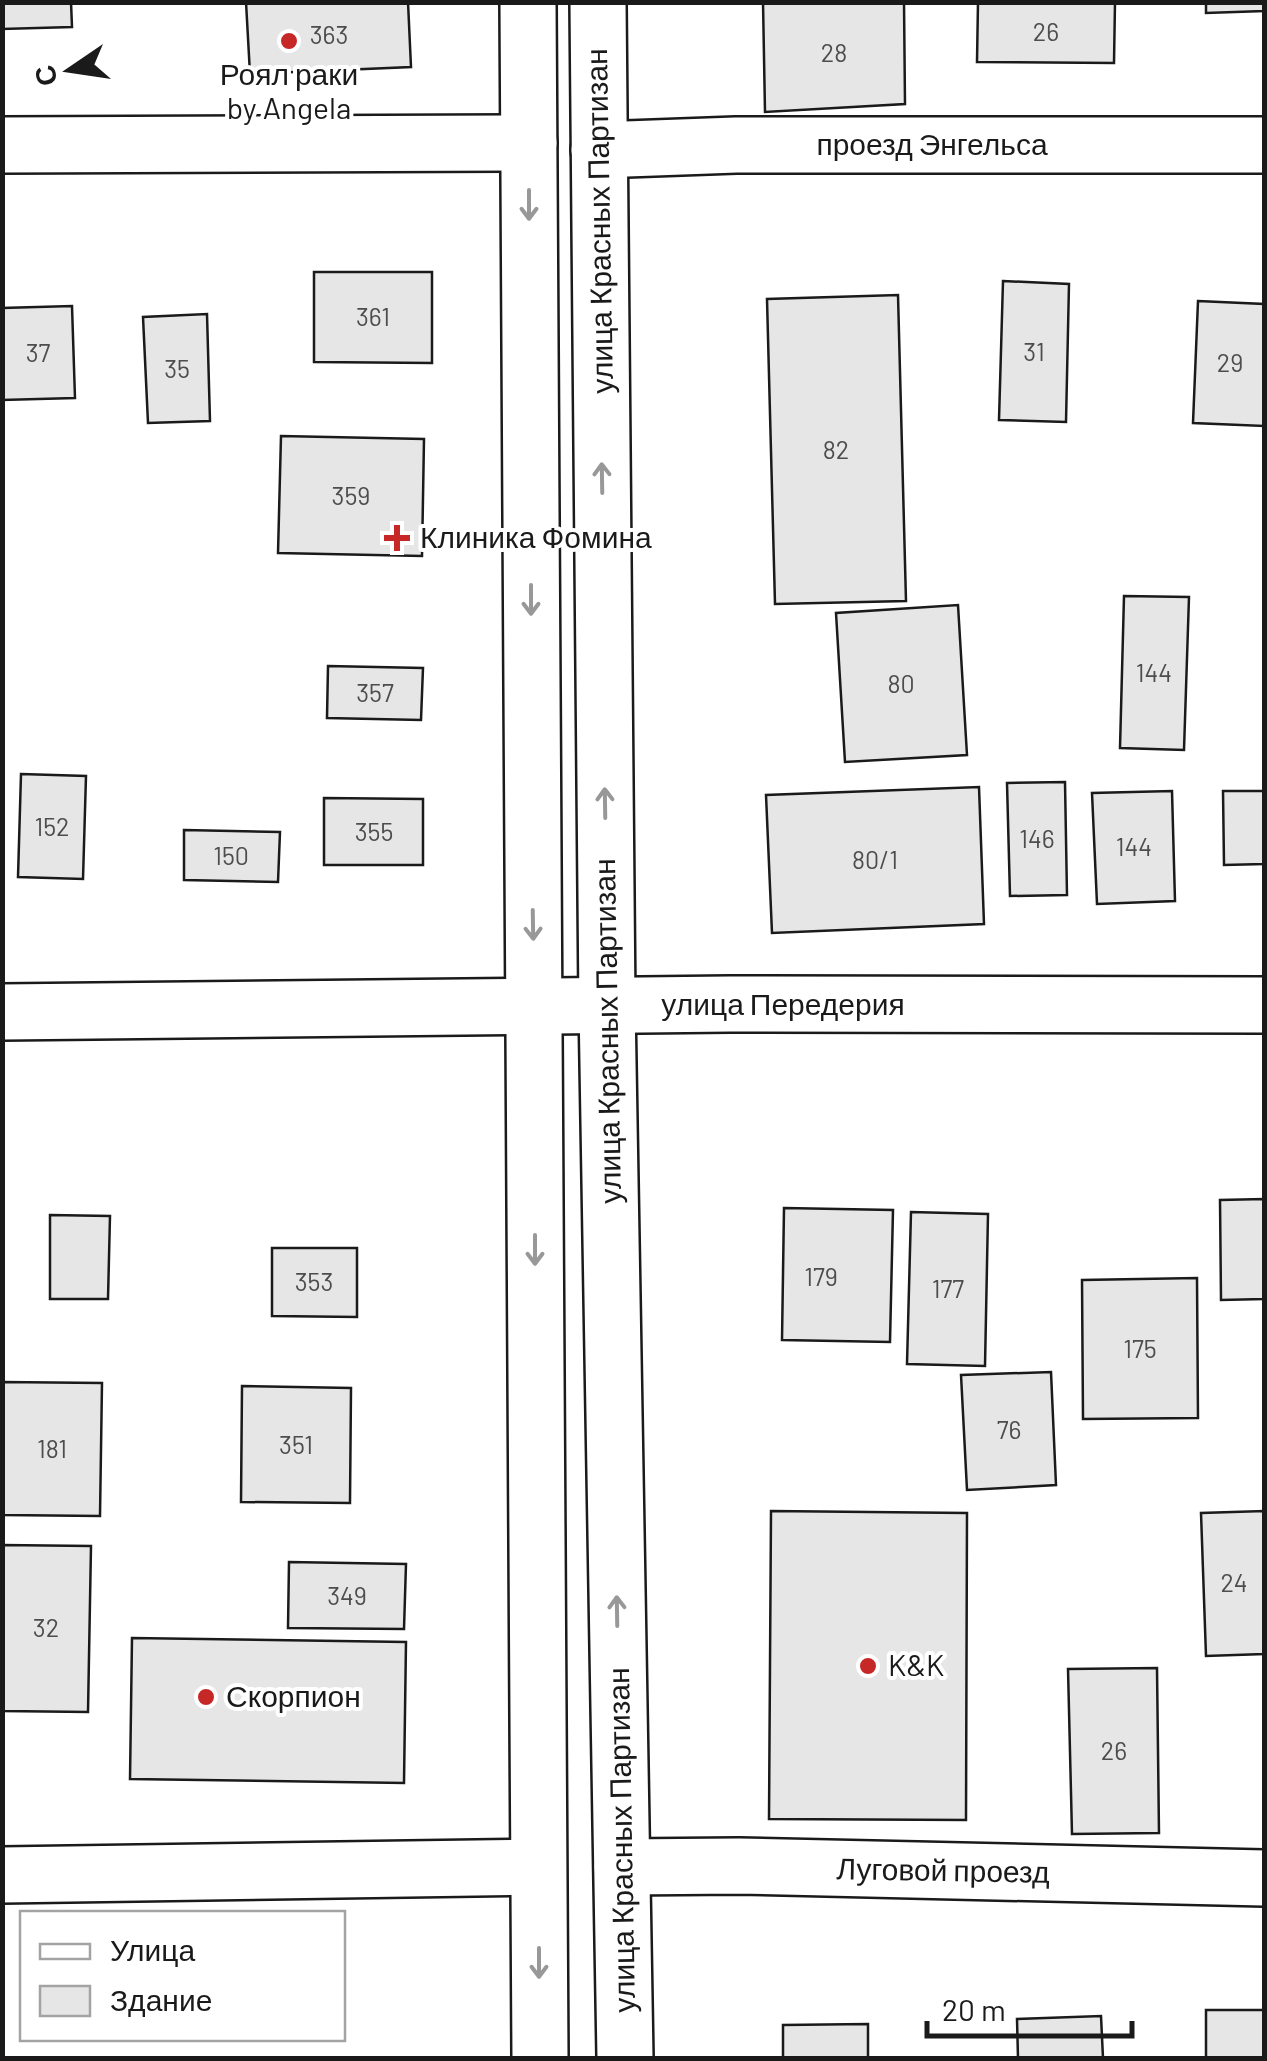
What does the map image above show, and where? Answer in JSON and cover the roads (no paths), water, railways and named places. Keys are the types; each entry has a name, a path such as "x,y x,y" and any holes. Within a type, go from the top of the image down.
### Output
{"main road":[{"path":"528,2 540,2058"},
{"name":"улица Красных Партизан","path":"598,2 607,1005 626,2058"},
{"path":"2,146 529,143"},
{"name":"проезд Энгельса","path":"599,150 736,145 1264,144"},
{"name":"улица Передерия","path":"2,1012 607,1005 1264,1005"},
{"name":"Луговой проезд","path":"622,1867 739,1866 1264,1878"},
{"path":"2,1875 538,1867"}],"place":[{"name":"Роял раки by Angela","path":"289,41"},
{"name":"Клиника Фомина","path":"397,538"},
{"name":"K&K","path":"868,1666"},
{"name":"Скорпион","path":"206,1697"}]}
